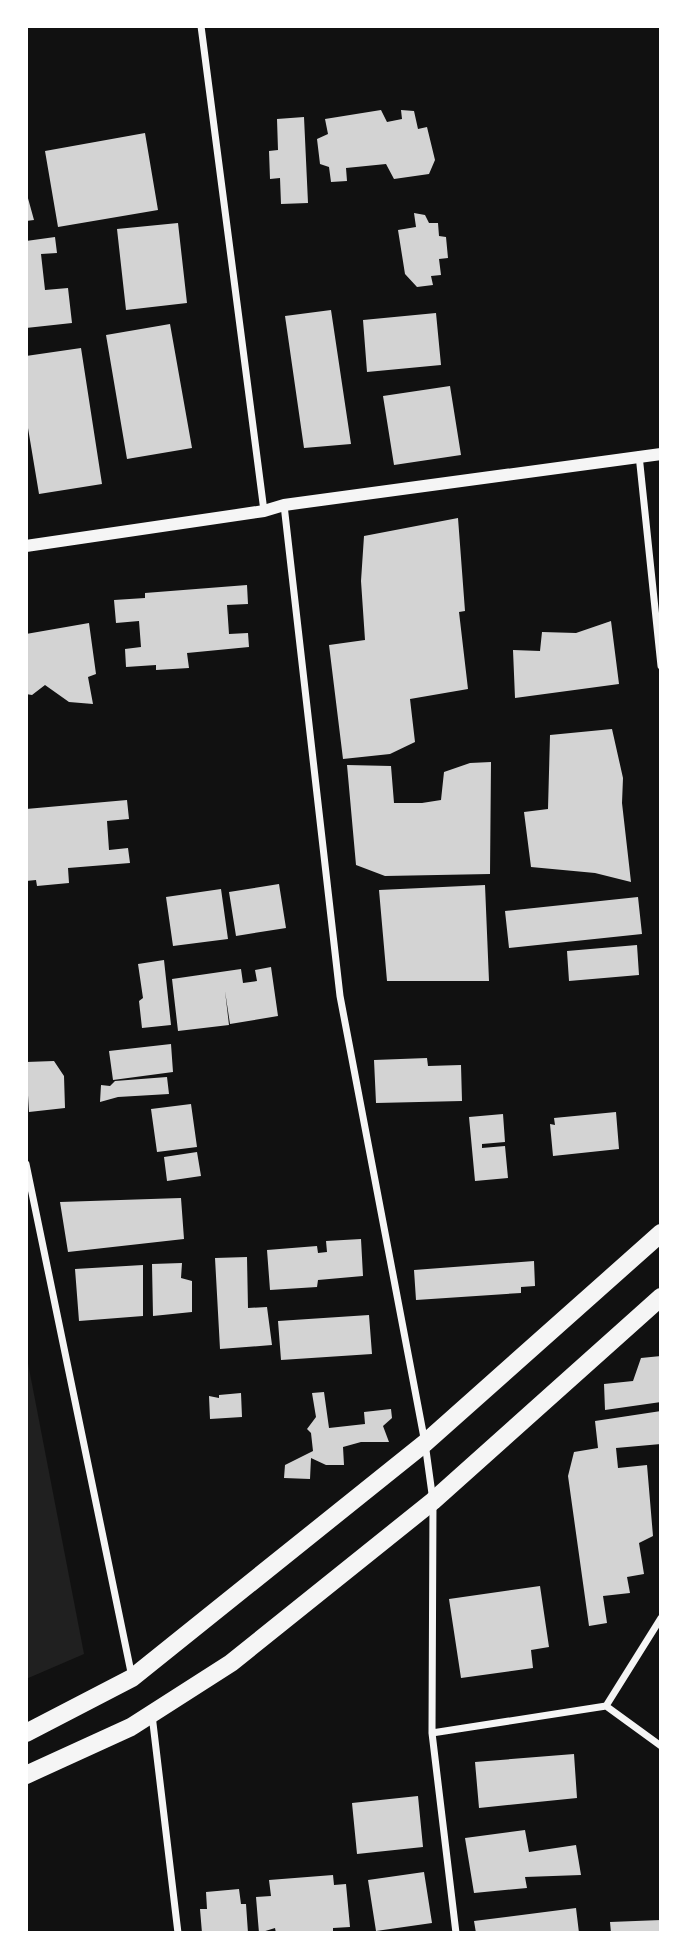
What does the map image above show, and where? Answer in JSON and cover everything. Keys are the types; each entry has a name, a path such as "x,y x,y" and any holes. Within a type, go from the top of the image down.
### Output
{"main road":[{"path":"26,1733 132,1678 425,1443 661,1233"},
{"path":"26,1775 152,1715 231,1662 433,1500 661,1297"}],"street":[{"path":"201,26 264,511"},
{"path":"26,546 264,511 284,505 661,454"},
{"path":"639,455 661,666"},
{"path":"284,505 340,996 425,1443 433,1500 432,1733 456,1933"},
{"path":"26,1164 132,1678"},
{"path":"606,1706 661,1618"},
{"path":"432,1733 606,1706 661,1746"},
{"path":"152,1715 178,1933"}],"shaded area":[{"path":"26,1353 84,1654 26,1679"}],"building":[{"path":"381,110 387,122 402,119 401,110 414,111 418,129 427,127 435,160 429,174 394,179 386,164 346,168 347,181 331,182 329,167 320,164 317,139 328,134 325,119"},
{"path":"304,117 308,203 281,204 280,178 270,179 269,151 278,150 277,119"},
{"path":"145,133 158,210 58,227 45,151"},
{"path":"26,191 34,220 26,221"},
{"path":"414,213 425,215 429,223 438,223 439,236 446,237 448,258 439,259 441,275 431,276 433,285 417,287 405,274 398,230 416,227"},
{"path":"178,223 187,303 126,310 117,229"},
{"path":"55,237 57,253 41,254 45,290 68,288 72,323 26,328 26,241"},
{"path":"331,310 351,444 304,448 285,316"},
{"path":"436,313 441,365 367,372 363,320"},
{"path":"170,324 192,448 127,459 106,335"},
{"path":"81,348 102,484 39,494 26,416 26,356"},
{"path":"450,386 461,455 394,465 383,396"},
{"path":"458,518 465,611 459,612 468,689 410,699 415,742 390,754 343,759 329,645 365,640 361,581 364,536"},
{"path":"247,585 248,604 227,605 229,634 248,633 249,647 187,653 189,668 156,670 156,665 126,667 125,649 141,647 139,621 116,623 114,600 145,598 145,593"},
{"path":"611,621 619,684 515,698 513,650 540,651 542,632 576,633"},
{"path":"89,623 96,674 88,677 93,704 69,702 45,685 32,695 26,694 26,634"},
{"path":"612,729 623,778 622,803 631,882 595,873 531,867 524,812 548,809 550,735"},
{"path":"491,762 490,874 385,876 356,865 347,765 391,766 394,803 422,803 441,800 444,772 470,763"},
{"path":"127,800 129,819 107,821 109,850 128,848 130,863 68,868 69,883 37,886 36,880 26,881 26,809"},
{"path":"279,884 286,928 236,936 229,892"},
{"path":"485,885 489,981 387,981 379,890"},
{"path":"221,889 228,939 173,946 166,897"},
{"path":"638,897 642,934 509,948 505,911"},
{"path":"637,945 639,975 569,981 567,951"},
{"path":"164,960 171,1025 142,1028 139,1001 143,998 138,964"},
{"path":"271,967 278,1016 230,1024 225,991 229,1025 178,1031 172,979 241,969 243,983 257,981 255,970"},
{"path":"171,1044 173,1072 113,1080 109,1051"},
{"path":"427,1058 428,1066 461,1065 462,1101 376,1103 374,1060"},
{"path":"54,1061 64,1076 65,1108 29,1112 26,1062"},
{"path":"167,1077 169,1094 118,1097 100,1102 101,1085 110,1086 115,1081"},
{"path":"191,1104 197,1147 157,1152 151,1109"},
{"path":"616,1112 619,1149 553,1156 550,1124 555,1125 554,1118"},
{"path":"503,1114 505,1142 482,1144 482,1148 505,1146 508,1178 475,1181 469,1117"},
{"path":"197,1152 201,1176 167,1181 164,1157"},
{"path":"181,1198 184,1239 68,1252 60,1202"},
{"path":"361,1239 363,1276 318,1280 317,1287 270,1290 267,1250 317,1246 318,1253 327,1252 326,1241"},
{"path":"247,1257 248,1308 267,1307 272,1345 220,1349 215,1258"},
{"path":"534,1261 535,1286 521,1287 521,1293 416,1300 414,1270"},
{"path":"182,1263 181,1278 192,1281 192,1312 153,1316 152,1264"},
{"path":"143,1265 143,1316 79,1321 75,1269"},
{"path":"369,1315 372,1354 281,1360 278,1321"},
{"path":"661,1356 661,1402 605,1410 604,1384 633,1381 641,1358"},
{"path":"324,1392 329,1428 365,1424 364,1412 391,1409 392,1418 383,1426 389,1442 361,1442 343,1447 344,1465 326,1465 311,1458 310,1479 284,1478 285,1465 313,1451 311,1433 307,1429 316,1417 312,1393"},
{"path":"241,1393 242,1417 210,1419 209,1396 219,1398 219,1395"},
{"path":"661,1411 661,1444 616,1448 618,1468 647,1465 653,1536 639,1543 644,1574 627,1577 630,1593 603,1596 607,1623 589,1626 568,1476 574,1452 598,1448 595,1421"},
{"path":"540,1586 549,1647 531,1650 533,1668 461,1678 449,1599"},
{"path":"574,1754 577,1798 479,1808 475,1762"},
{"path":"418,1796 423,1847 357,1854 352,1803"},
{"path":"525,1830 529,1852 576,1845 581,1875 525,1877 527,1888 474,1893 465,1838"},
{"path":"424,1872 432,1923 376,1931 368,1880"},
{"path":"333,1875 334,1885 346,1884 350,1927 333,1928 333,1933 276,1933 275,1928 259,1933 256,1897 271,1896 269,1880"},
{"path":"239,1889 241,1904 246,1904 248,1933 202,1933 200,1909 207,1909 206,1892"},
{"path":"576,1908 579,1933 476,1933 474,1921"},
{"path":"661,1920 661,1933 611,1933 610,1922"}]}
